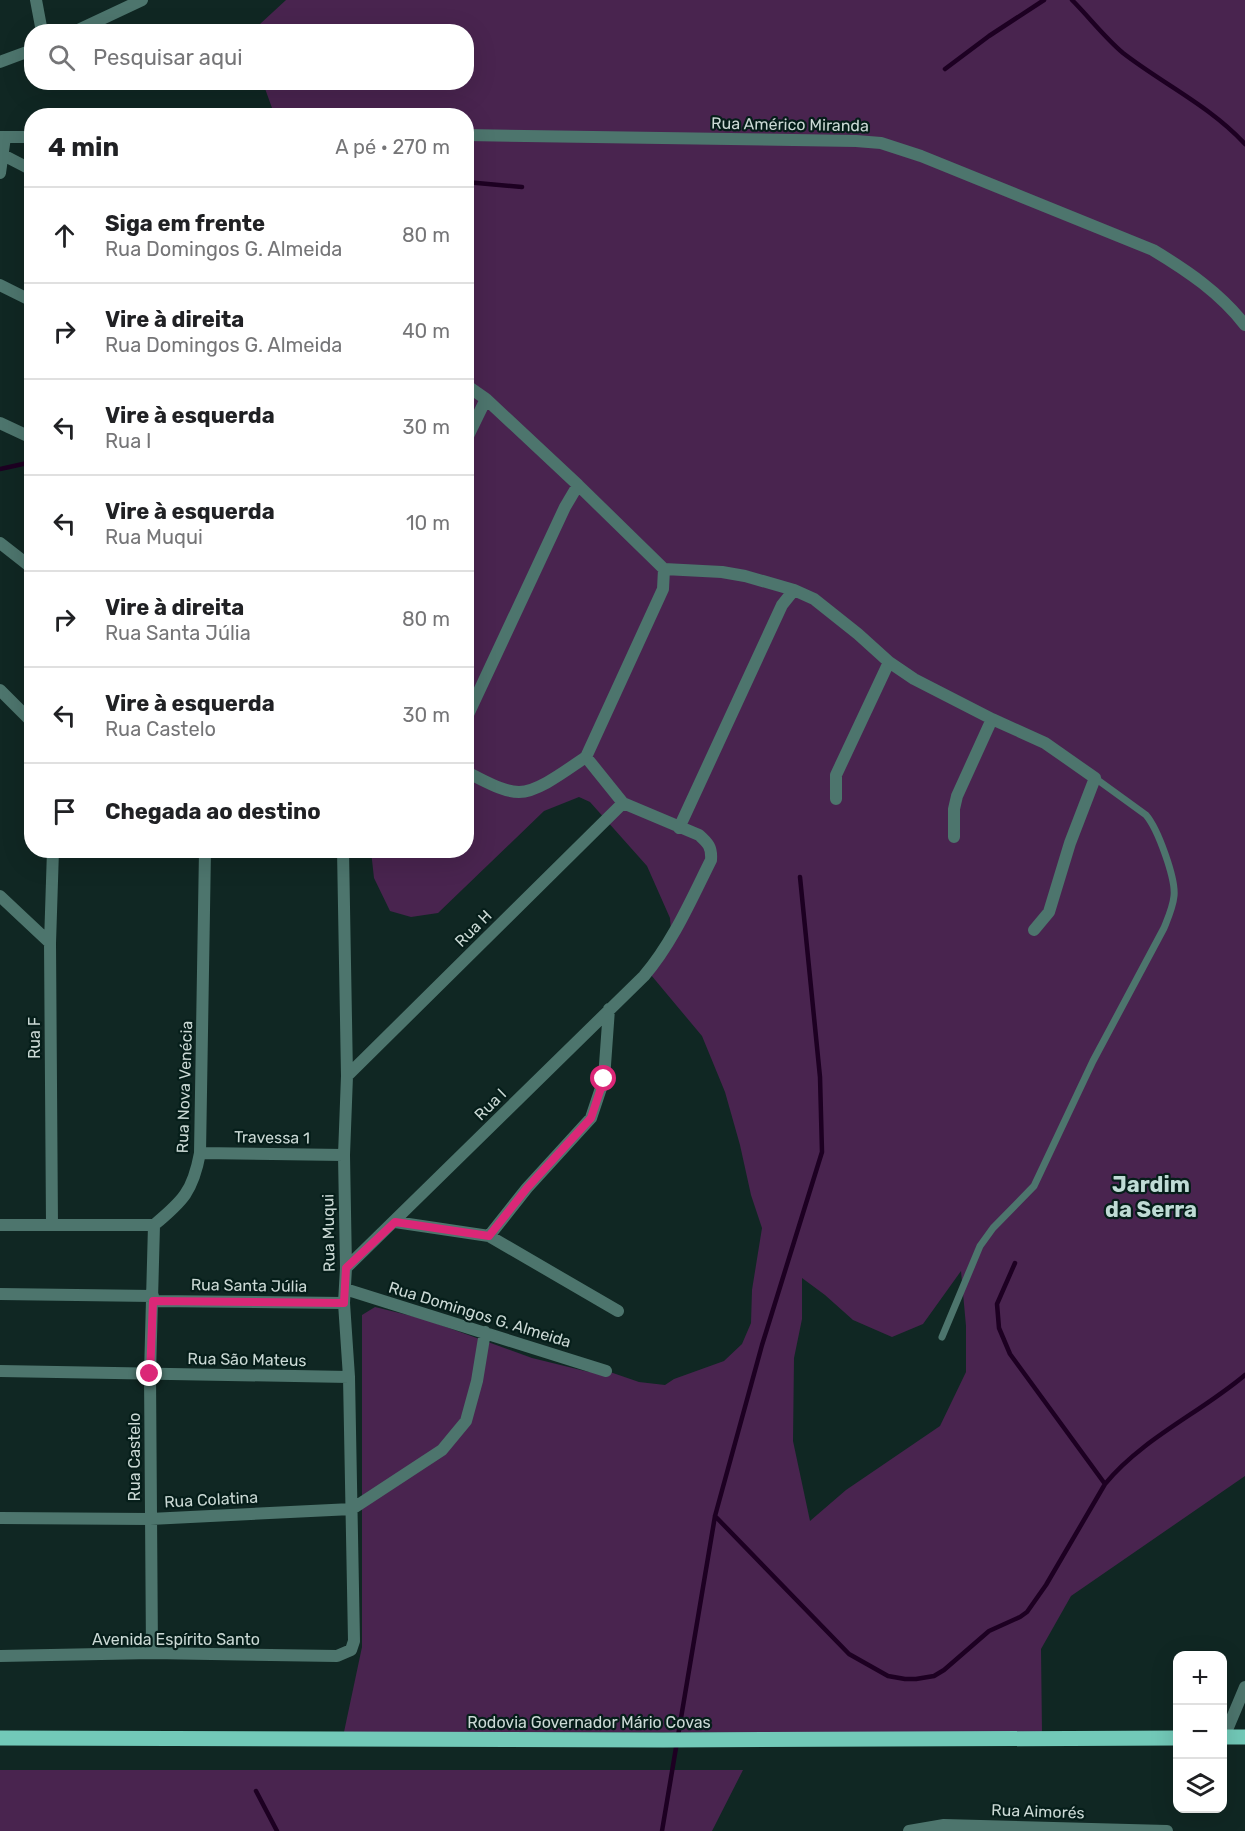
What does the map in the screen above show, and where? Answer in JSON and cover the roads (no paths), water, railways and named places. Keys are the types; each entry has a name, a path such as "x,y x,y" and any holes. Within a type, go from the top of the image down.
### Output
{"main road":[{"path":"1227,1737 1245,1737"},
{"name":"Rodovia Governador Mário Covas","path":"0,1738 675,1740 1173,1738"}],"street":[{"path":"36,0 40,24"},
{"path":"91,24 142,0"},
{"path":"0,62 24,53"},
{"name":"Rua Américo Miranda","path":"474,135 881,143 921,156 1153,250 1185,269 1209,288 1233,310 1245,325"},
{"path":"0,173 3,155 2,137 24,137"},
{"path":"3,155 24,166"},
{"path":"0,285 24,297"},
{"path":"474,391 486,399 578,485 664,569 722,572 745,576 794,590 814,599 914,679 1045,743 1095,778 1070,843 1049,912 1034,930"},
{"path":"474,424 486,399"},
{"path":"0,423 24,434"},
{"path":"474,701 578,485"},
{"path":"0,543 24,562"},
{"path":"474,776 507,790 519,792 544,783 586,757 663,589 664,569"},
{"path":"586,757 623,803 680,828 782,605 794,590"},
{"path":"836,799 836,775 890,662"},
{"path":"0,690 24,714"},
{"path":"954,837 954,809 957,796 992,719"},
{"name":"Rua H","path":"347,1076 623,803"},
{"name":"Rua I","path":"346,1268 656,962 711,860 709,844 699,835 680,828"},
{"name":"Rua F","path":"52,1225 50,943 53,858"},
{"name":"Rua Nova Venécia","path":"154,1225 184,1198 192,1185 200,1153 206,858"},
{"name":"Rua Muqui","path":"342,858 347,1076 344,1155 346,1268 344,1303 349,1377 352,1509 354,1641 351,1650"},
{"path":"0,896 50,943"},
{"path":"489,1236 527,1188 591,1118 604,1079 609,1009"},
{"name":"Travessa 1","path":"200,1153 344,1155"},
{"path":"395,1222 489,1236 618,1311"},
{"path":"0,1225 154,1225"},
{"name":"Rua Castelo","path":"152,1653 150,1374 154,1225"},
{"name":"Rua Domingos G. Almeida","path":"345,1289 606,1371"},
{"name":"Rua Santa Júlia","path":"0,1294 344,1303"},
{"path":"352,1509 442,1450 466,1421 477,1381 485,1332"},
{"name":"Rua São Mateus","path":"0,1371 349,1377"},
{"name":"Rua Colatina","path":"0,1518 150,1519 352,1509"},
{"name":"Avenida Espírito Santo","path":"0,1656 152,1653 337,1656 351,1650"},
{"path":"1227,1728 1245,1687"},
{"name":"Rua Aimorés","path":"909,1831 944,1825 1167,1831"}],"lane":[{"path":"942,1337 985,1237 1034,1186 1044,1168 1094,1061 1164,928 1171,910 1175,895 1173,883 1159,836 1152,822 1146,815 1095,778"}],"waterway":[{"path":"945,69 989,36 1044,0"},
{"path":"1072,0 1123,53 1217,118 1245,144"},
{"path":"474,183 522,187"},
{"path":"0,469 24,464"},
{"path":"662,1831 715,1516 762,1345 822,1152 820,1077 800,877"},
{"path":"1015,1263 997,1304 999,1328 1010,1354 1105,1484"},
{"path":"715,1516 849,1654 888,1676 905,1679 934,1676 989,1631 1027,1612 1046,1585 1105,1484 1120,1468 1154,1439 1245,1375"},
{"path":"256,1791 277,1831"}],"district":[{"name":"Jardim da Serra","path":"1151,1196"}]}
